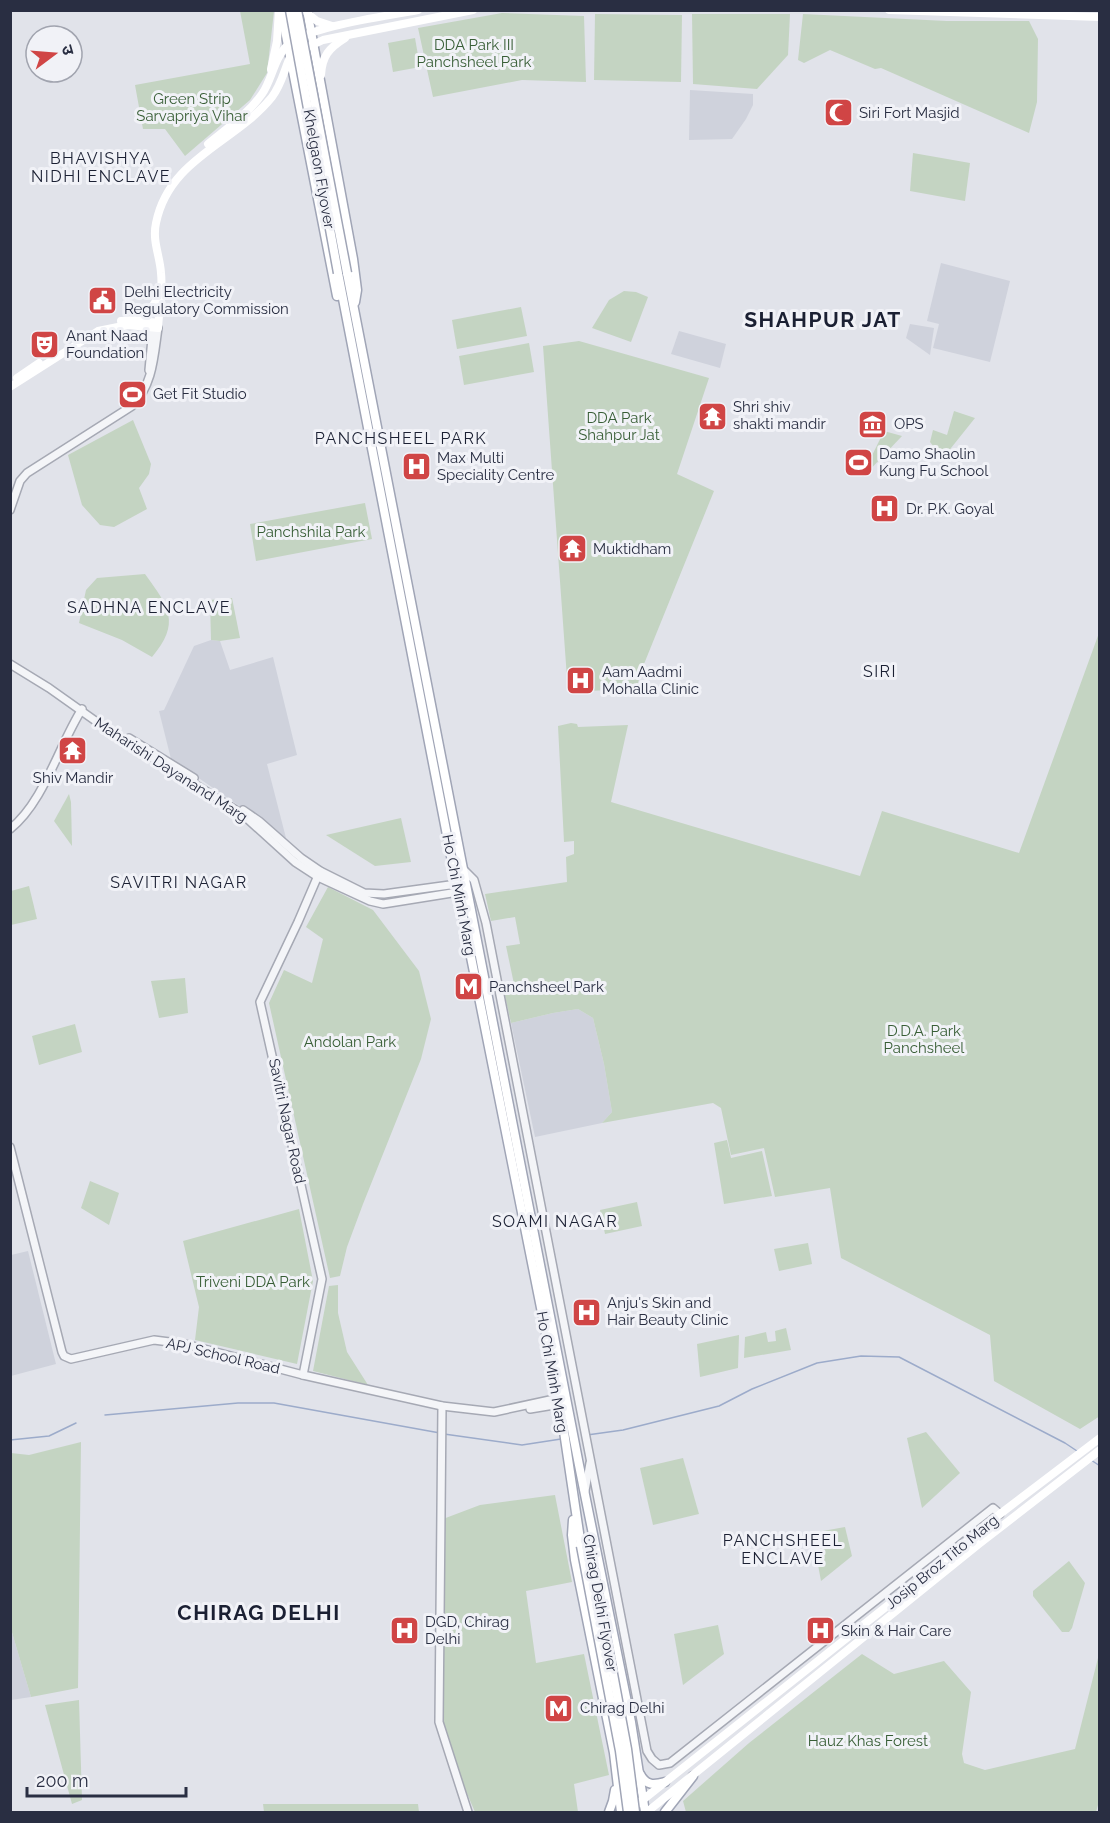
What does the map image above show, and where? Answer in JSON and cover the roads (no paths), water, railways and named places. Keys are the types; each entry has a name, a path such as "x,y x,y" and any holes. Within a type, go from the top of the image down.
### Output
{"main road":[{"path":"280,10 291,55 332,275 341,313 348,327"},
{"path":"266,87 273,64 280,10"},
{"name":"Khelgaon Flyover","path":"290,10 343,273 354,305"},
{"name":"Khelgaon Flyover","path":"297,10 343,273 348,327"},
{"path":"155,326 158,279 152,244 152,223 165,189 188,164 271,99 282,80 291,55 312,38 334,27 418,10"},
{"path":"204,151 254,103 266,87 282,51 288,45 312,38 473,10"},
{"path":"889,10 1100,16"},
{"path":"307,12 317,21 334,27"},
{"path":"307,12 353,260 357,290 354,305"},
{"path":"320,84 325,55 334,45 351,33"},
{"path":"301,116 303,107 311,102 321,104 326,112"},
{"path":"155,326 162,280 155,242 156,225 169,191 188,164"},
{"path":"10,387 88,335 117,326 137,323 149,312 157,299"},
{"name":"Ho Chi Minh Marg","path":"354,305 464,870 562,1402 574,1498"},
{"path":"10,382 87,332 110,323 155,326"},
{"name":"Ho Chi Minh Marg","path":"348,327 457,888 562,1402 579,1465"},
{"name":"Josip Broz Tito Marg","path":"627,1812 1096,1440"},
{"name":"Josip Broz Tito Marg","path":"646,1812 979,1544 1100,1450"},
{"path":"579,1465 621,1673 646,1812"},
{"name":"Chirag Delhi Flyover","path":"579,1465 585,1545 620,1750 627,1812"},
{"path":"574,1498 572,1535 575,1560 614,1753 621,1812"},
{"name":"Chirag Delhi Flyover","path":"574,1498 627,1749 635,1812"},
{"path":"598,1677 621,1673"},
{"path":"639,1771 643,1780 648,1784 666,1782"},
{"path":"609,1812 617,1776"},
{"path":"665,1812 693,1776"}],"street":[{"path":"137,323 151,338"},
{"path":"150,372 148,361 155,326"},
{"path":"10,510 20,481 27,472 132,406 144,391 154,360 155,326"},
{"name":"Maharishi Dayanand Marg","path":"10,664 257,823 295,862 370,901 383,904 420,899 457,888"},
{"path":"10,829 23,818 33,804 80,709"},
{"path":"464,870 474,880 486,923 647,1750 655,1763 662,1765 670,1763 993,1508 1000,1515"},
{"name":"Maharishi Dayanand Marg","path":"319,874 364,893 384,894 438,887 457,888"},
{"name":"Savitri Nagar Road","path":"303,1375 322,1279 260,1002 319,874"},
{"path":"438,887 438,895"},
{"path":"419,889 420,899"},
{"name":"APJ School Road","path":"10,1147 64,1356 71,1359 154,1340 185,1344 442,1408"},
{"path":"110,1350 125,1350 156,1344 184,1348 359,1391 442,1408 497,1415 562,1402"},
{"path":"442,1408 439,1722 468,1812"},
{"path":"585,1494 590,1461"}],"waterway":[{"path":"587,1435 623,1430 719,1406 752,1389 817,1363 861,1356 899,1357 1077,1451"},
{"path":"105,1415 238,1403 274,1403 440,1433"},
{"path":"10,1440 49,1436 76,1423"},
{"path":"444,1434 522,1445 561,1439"},
{"path":"1091,1460 1100,1466"}],"place":[{"name":"Siri Fort Masjid","path":"838,113"},
{"name":"Delhi Electricity Regulatory Commission","path":"103,301"},
{"name":"Anant Naad Foundation","path":"45,345"},
{"name":"Get Fit Studio","path":"132,394"},
{"name":"Shri shiv shakti mandir","path":"712,416"},
{"name":"OPS","path":"873,424"},
{"name":"Damo Shaolin Kung Fu School","path":"858,463"},
{"name":"Max Multi Speciality Centre","path":"416,467"},
{"name":"Dr. P.K. Goyal","path":"885,509"},
{"name":"Muktidham","path":"572,549"},
{"name":"Aam Aadmi Mohalla Clinic","path":"581,681"},
{"name":"Shiv Mandir","path":"73,751"},
{"name":"Panchsheel Park","path":"468,987"},
{"name":"Anju's Skin and Hair Beauty Clinic","path":"586,1312"},
{"name":"DGD, Chirag Delhi","path":"404,1631"},
{"name":"Skin & Hair Care","path":"820,1631"},
{"name":"Chirag Delhi","path":"559,1708"}],"district":[{"name":"BHAVISHYA NIDHI ENCLAVE","path":"101,167"},
{"name":"SHAHPUR JAT","path":"823,319"},
{"name":"PANCHSHEEL PARK","path":"401,438"},
{"name":"SADHNA ENCLAVE","path":"149,607"},
{"name":"SIRI","path":"880,671"},
{"name":"SAVITRI NAGAR","path":"179,882"},
{"name":"SOAMI NAGAR","path":"555,1221"},
{"name":"PANCHSHEEL ENCLAVE","path":"783,1549"},
{"name":"CHIRAG DELHI","path":"259,1612"}],"park label":[{"name":"DDA Park III Panchsheel Park","path":"474,54"},
{"name":"Green Strip Sarvapriya Vihar","path":"192,108"},
{"name":"DDA Park Shahpur Jat","path":"619,426"},
{"name":"Panchshila Park","path":"311,532"},
{"name":"D.D.A. Park Panchsheel","path":"924,1040"},
{"name":"Andolan Park","path":"350,1042"},
{"name":"Triveni DDA Park","path":"253,1282"},
{"name":"Hauz Khas Forest","path":"868,1741"}]}
